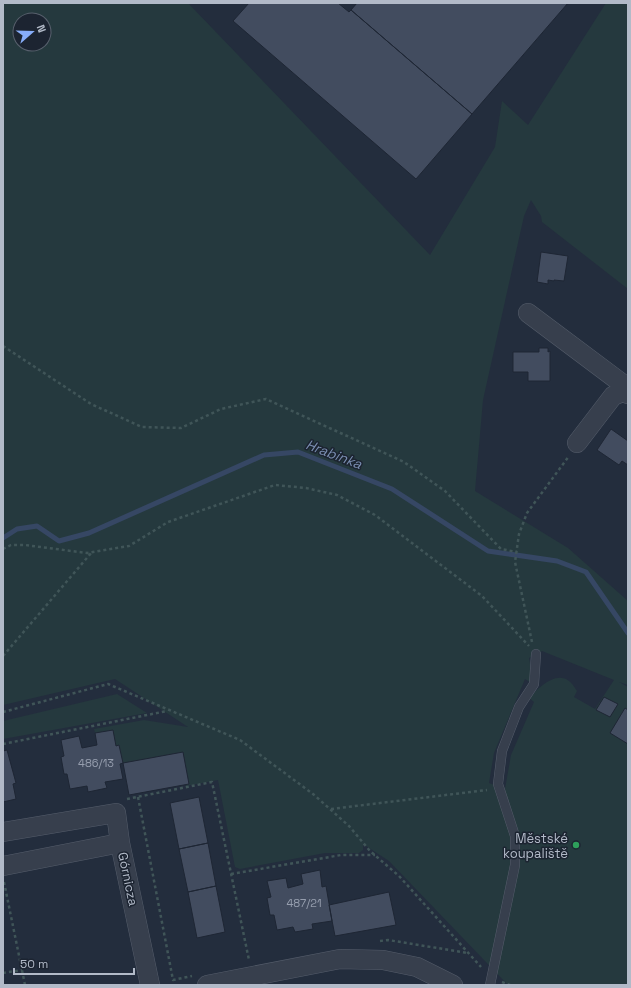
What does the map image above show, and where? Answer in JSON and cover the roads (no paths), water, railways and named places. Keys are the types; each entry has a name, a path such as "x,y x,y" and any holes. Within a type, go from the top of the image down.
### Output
{"street":[{"path":"528,313 628,388"},
{"path":"578,443 613,396 622,392 628,394"},
{"path":"3,832 116,813 120,843"},
{"name":"Górnicza","path":"4,875 120,843 150,985"},
{"path":"202,980 252,976 340,959 383,960 417,967 453,985"}],"lane":[{"path":"490,981 515,865 515,836 498,784 502,751 519,707 534,684 536,654"}],"waterway":[{"name":"Hrabinka","path":"3,538 17,529 37,526 59,541 89,533 264,455 298,452 392,489 488,551 557,561 586,572 628,633"}],"place":[{"name":"Městské koupaliště","path":"576,845"}]}
